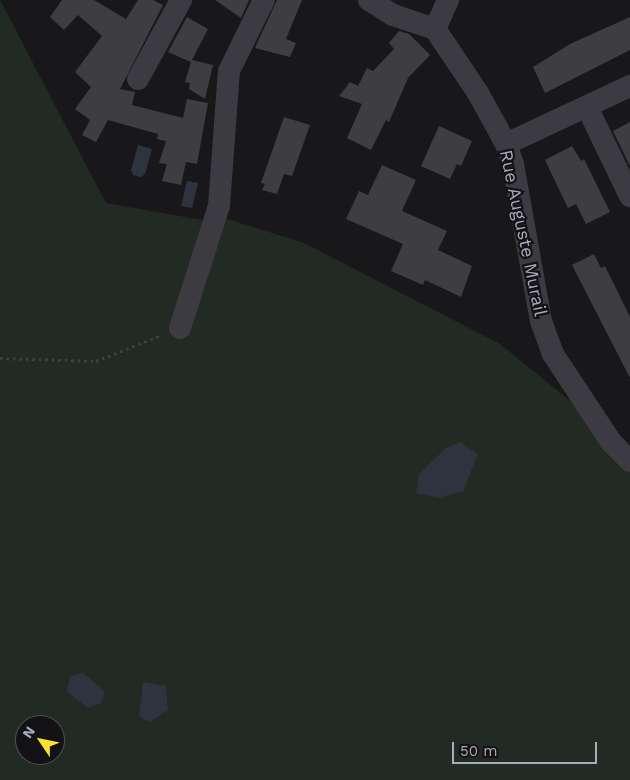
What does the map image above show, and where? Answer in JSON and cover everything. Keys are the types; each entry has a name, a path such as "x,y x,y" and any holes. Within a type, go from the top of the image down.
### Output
{"street":[{"path":"138,79 181,0"},
{"path":"180,328 219,206 230,71 264,0"},
{"path":"369,0 393,15 435,29 448,0"},
{"name":"Rue Auguste Murail","path":"435,29 478,93 506,144 513,164 541,321 553,354 611,442 630,461"},
{"path":"506,144 630,86"},
{"path":"587,107 630,196"}],"path":[{"path":"0,358 96,361 180,328"}],"shaded area":[{"path":"0,0 106,203 219,223 221,217 304,243 500,344 630,449 630,780 0,780"}],"water":[{"path":"138,145 152,149 145,174 141,177 133,175 131,170"},
{"path":"187,181 198,183 192,208 181,206"},
{"path":"460,442 478,454 463,491 438,498 416,493 419,474 446,448"},
{"path":"83,673 105,691 101,703 88,708 67,692 70,676"},
{"path":"143,682 166,686 168,710 150,722 139,717"}],"building":[{"path":"62,0 94,0 126,19 138,0 153,0 163,5 120,89 135,92 132,105 183,118 187,99 208,103 197,164 186,162 181,185 162,181 167,164 159,163 166,141 157,139 158,134 108,120 96,142 82,135 90,120 75,109 91,87 75,72 102,36 78,15 64,30 50,17"},
{"path":"215,0 249,0 241,18"},
{"path":"277,0 302,0 286,39 296,43 290,57 255,48"},
{"path":"187,17 208,29 192,60 213,65 205,99 189,89 190,83 185,82 191,62 168,52"},
{"path":"630,17 630,50 545,93 533,67 570,44"},
{"path":"399,31 409,34 430,55 408,78 389,122 386,120 371,150 347,138 362,104 339,96 350,82 358,86 367,68 373,71 394,49 389,43"},
{"path":"284,117 310,125 292,176 284,174 277,194 262,190 265,184 261,183"},
{"path":"630,122 630,166 613,131"},
{"path":"439,126 472,141 461,166 457,164 450,179 421,166"},
{"path":"572,146 581,161 584,159 610,212 586,224 576,204 568,208 545,160"},
{"path":"382,165 416,180 402,211 447,231 438,250 472,266 461,297 425,280 423,285 391,271 403,244 346,219 359,191 368,195"},
{"path":"594,254 601,268 605,266 630,317 630,378 572,265"}]}
